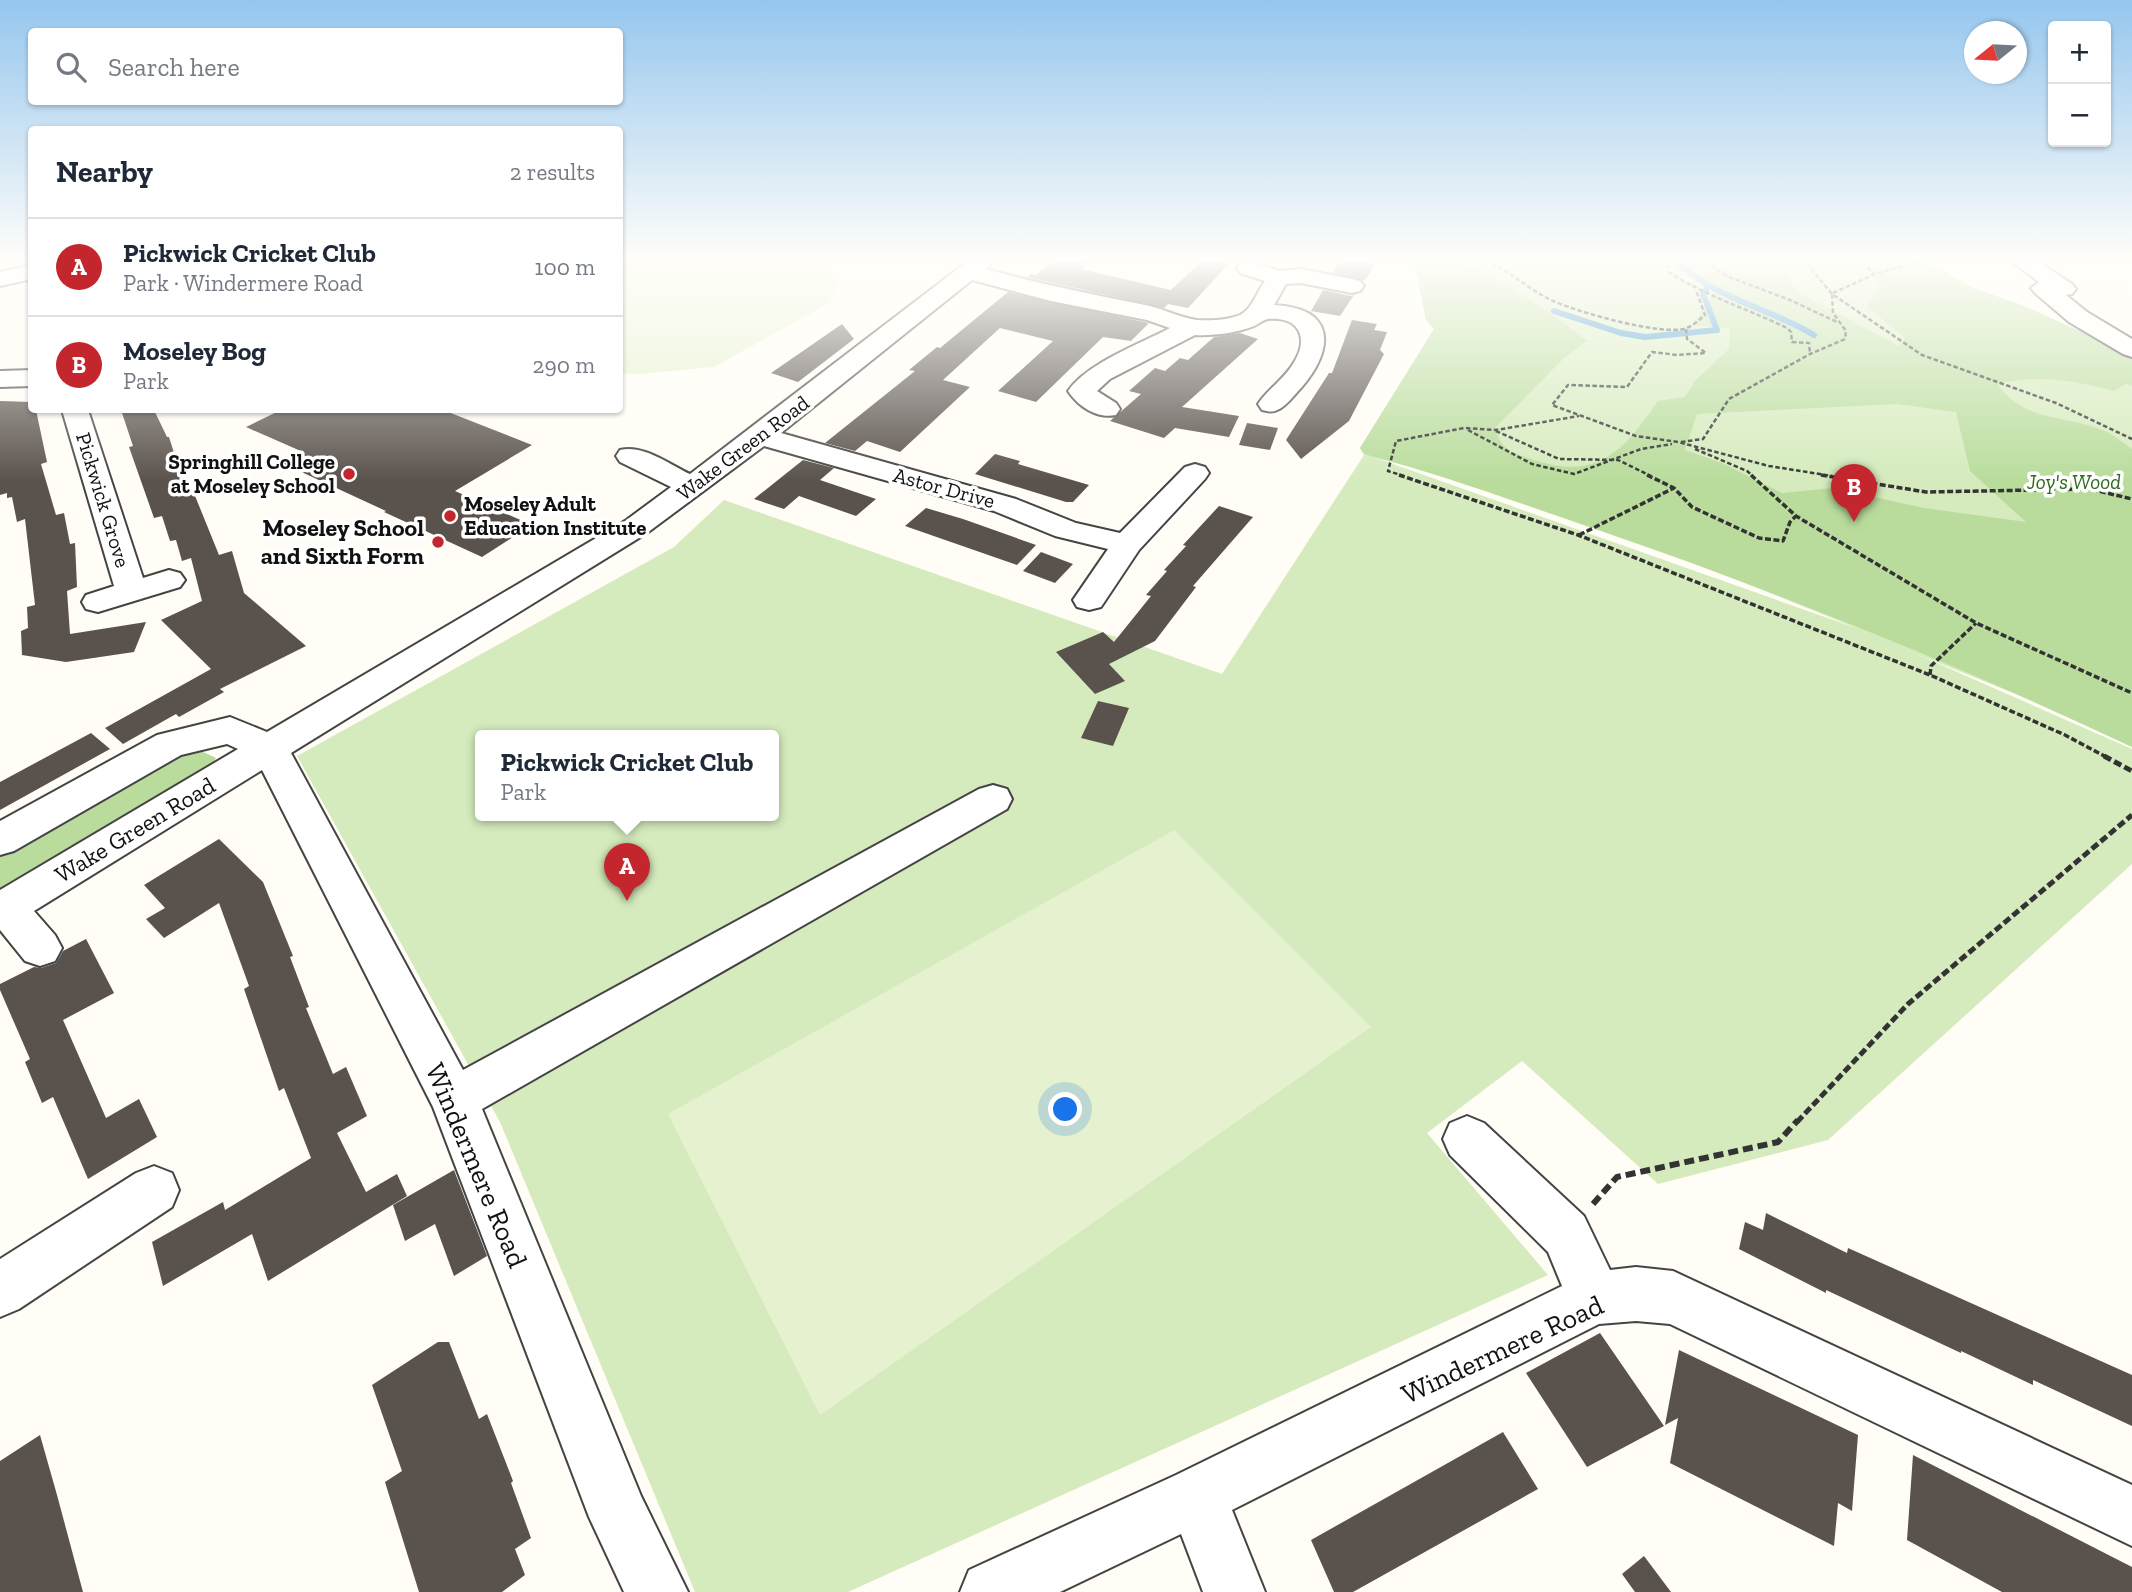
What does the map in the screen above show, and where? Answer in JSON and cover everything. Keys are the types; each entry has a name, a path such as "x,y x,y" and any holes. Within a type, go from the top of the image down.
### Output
{"street":[{"name":"Wake Green Road","path":"3,909 270,749 326,699 636,527 760,436 892,332"},
{"path":"1107,409 1091,401 1082,391 1101,374 1181,332"},
{"path":"1270,403 1311,357 1314,332"},
{"path":"2104,332 2132,349"},
{"path":"0,379 28,378"},
{"name":"Pickwick Grove","path":"76,413 131,591"},
{"name":"Astor Drive","path":"760,436 1005,505 1066,530 1127,544"},
{"path":"630,456 692,486"},
{"path":"1089,600 1127,544 1195,473"},
{"name":"Pickwick Grove","path":"99,601 169,580"},
{"name":"Wake Green Road","path":"0,840 170,744 230,730 270,749"},
{"name":"Windermere Road","path":"270,749 454,1100 619,1517 657,1592"},
{"path":"454,1100 993,799"},
{"path":"3,909 40,948"},
{"path":"1467,1139 1566,1234 1595,1298"},
{"path":"0,1290 154,1190"},
{"name":"Windermere Road","path":"992,1592 1197,1496 1595,1298 1636,1294 1673,1298 2132,1516"},
{"path":"1197,1496 1234,1592"}],"path":[{"path":"1686,332 1687,339 1706,353 1677,355 1652,352 1627,387 1568,385 1552,405 1636,436 1678,442 1769,466 1926,492 2090,489 2132,499"},
{"path":"1791,332 1792,342 1809,343 1810,354"},
{"path":"1464,428 1532,464 1574,474 1618,460 1641,449 1703,439 1729,399 1810,354 1845,338 1846,332"},
{"path":"1888,332 1922,355 2056,403 2132,439"},
{"path":"1579,416 1496,430 1464,428 1396,442 1388,471 1578,535 1930,675 2065,735 2132,771"},
{"path":"1496,430 1559,459 1618,460 1674,488 1692,507 1759,538 1783,541 1790,522 1796,516"},
{"path":"1678,442 1748,471 1796,516 1976,623 2132,693"},
{"path":"1578,535 1674,488"},
{"path":"1930,675 1931,666 1976,623"},
{"path":"1566,1234 1617,1177 1778,1142 1908,1004 2132,815"}],"green space":[{"path":"623,332 776,332 714,367 623,373"},
{"name":"Joy's Wood","path":"1432,332 2082,332 2132,355 2132,747 2045,706 1914,653 2132,749 2132,864 1828,1140 1658,1184 1522,1061 1427,1133 1548,1275 848,1592 695,1592 500,1122 297,756 674,547 724,500 1222,674 1364,455 1360,448","holes":["1376,458 1431,472 1721,573 1856,628"]},
{"name":"Joy's Wood","path":"1432,332 1576,332 1587,341 1564,358 1495,428 1505,447 1519,455 1557,466 1576,467 1593,464 1621,447 1658,401 1685,397 1695,381 1729,349 1730,332 1873,332 1899,346 1905,338 1898,332 2082,332 2132,355 2132,386 2126,384 2114,391 2085,384 2041,379 1997,384 2008,397 2033,412 2105,431 2132,449 2132,747 1934,659 1732,578 1481,490 1364,454 1360,448","holes":["1897,404 1956,412 1970,471 2026,522 1924,508 1833,488 1782,493 1722,463 1685,450 1697,414"]},
{"path":"179,750 201,751 216,758 209,771 0,894 0,853"},
{"path":"1174,830 1371,1027 820,1415 668,1114"}],"building":[{"path":"830,332 849,332 854,339 798,382 771,373"},
{"path":"959,332 995,332 943,380 970,387 900,452 867,441 855,451 825,443 915,371 909,370 937,347 940,348"},
{"path":"1018,332 1140,332 1131,341 1103,337 1036,402 998,391 1053,341"},
{"path":"1347,332 1387,332 1380,350 1384,354 1349,421 1301,459 1286,440 1329,373 1332,373"},
{"path":"1240,333 1258,339 1182,407 1239,416 1229,437 1175,428 1164,438 1110,421 1141,394 1129,391 1155,368 1165,371 1180,358 1188,360 1214,337"},
{"path":"0,401 28,402 28,413 37,413 47,462 41,464 56,515 64,513 70,544 75,543 77,587 67,591 70,634 146,622 134,652 66,662 22,655 21,631 28,628 27,607 35,605 25,519 17,522 12,497 7,498 7,493 0,495"},
{"path":"122,413 155,413 169,437 185,488 191,486 219,555 232,551 244,593 306,646 220,689 224,692 179,717 176,714 123,744 105,728 211,669 161,620 202,601 191,558 182,561 176,540 170,541 162,516 154,518 129,447 133,446"},
{"path":"275,413 451,413 532,445 455,491 532,525 482,557 282,463 303,452 246,427"},
{"path":"1247,423 1278,428 1270,450 1239,445"},
{"path":"995,454 1020,461 1018,464 1089,485 1073,502 1066,502 975,474"},
{"path":"803,460 834,468 820,480 876,499 856,516 799,496 784,509 754,499"},
{"path":"1219,506 1253,517 1193,586 1196,587 1155,641 1109,664 1125,681 1095,694 1056,652 1103,632 1114,642 1151,596 1146,595 1186,546 1183,545"},
{"path":"926,508 1036,545 1017,565 905,526"},
{"path":"1041,552 1073,564 1055,583 1023,571"},
{"path":"1098,701 1129,708 1113,746 1081,738"},
{"path":"91,733 110,749 0,810 0,782"},
{"path":"219,839 263,882 293,956 290,957 309,1007 306,1008 333,1074 346,1067 367,1116 337,1133 366,1192 397,1174 407,1196 268,1281 252,1234 163,1286 152,1242 223,1202 225,1210 311,1158 284,1088 279,1091 244,989 249,986 219,903 164,938 146,919 165,908 144,885"},
{"path":"86,939 114,993 63,1020 106,1118 139,1099 157,1137 88,1179 53,1097 42,1103 25,1062 30,1059 0,990 0,984 34,967 41,968 56,963 63,951"},
{"path":"454,1170 487,1256 454,1276 435,1224 405,1241 393,1205"},
{"path":"1766,1213 1847,1253 1848,1248 2132,1375 2132,1426 2033,1380 2033,1385 1961,1353 1826,1290 1826,1293 1739,1249 1745,1222 1763,1230"},
{"path":"1600,1333 1664,1426 1587,1467 1526,1373"},
{"path":"438,1342 449,1342 479,1419 487,1414 531,1538 515,1549 525,1575 502,1592 419,1592 385,1482 402,1471 372,1385"},
{"path":"1679,1350 1858,1435 1852,1511 1838,1503 1834,1546 1670,1463 1678,1418 1665,1425"},
{"path":"1503,1432 1538,1489 1353,1592 1334,1592 1311,1540"},
{"path":"40,1435 83,1592 0,1592 0,1461"},
{"path":"1913,1455 2132,1567 2132,1592 2002,1592 1907,1540"},
{"path":"1644,1556 1671,1592 1635,1592 1622,1574"}],"waterway":[{"path":"1619,332 1645,337 1693,332"},
{"path":"1809,332 1814,335"}],"place":[{"name":"Springhill College at Moseley School","path":"349,474"},
{"name":"Moseley Adult Education Institute","path":"450,516"},
{"name":"Moseley Bog","path":"1854,522"},
{"name":"Moseley School and Sixth Form","path":"438,542"},
{"name":"Pickwick Cricket Club","path":"627,901"}]}
